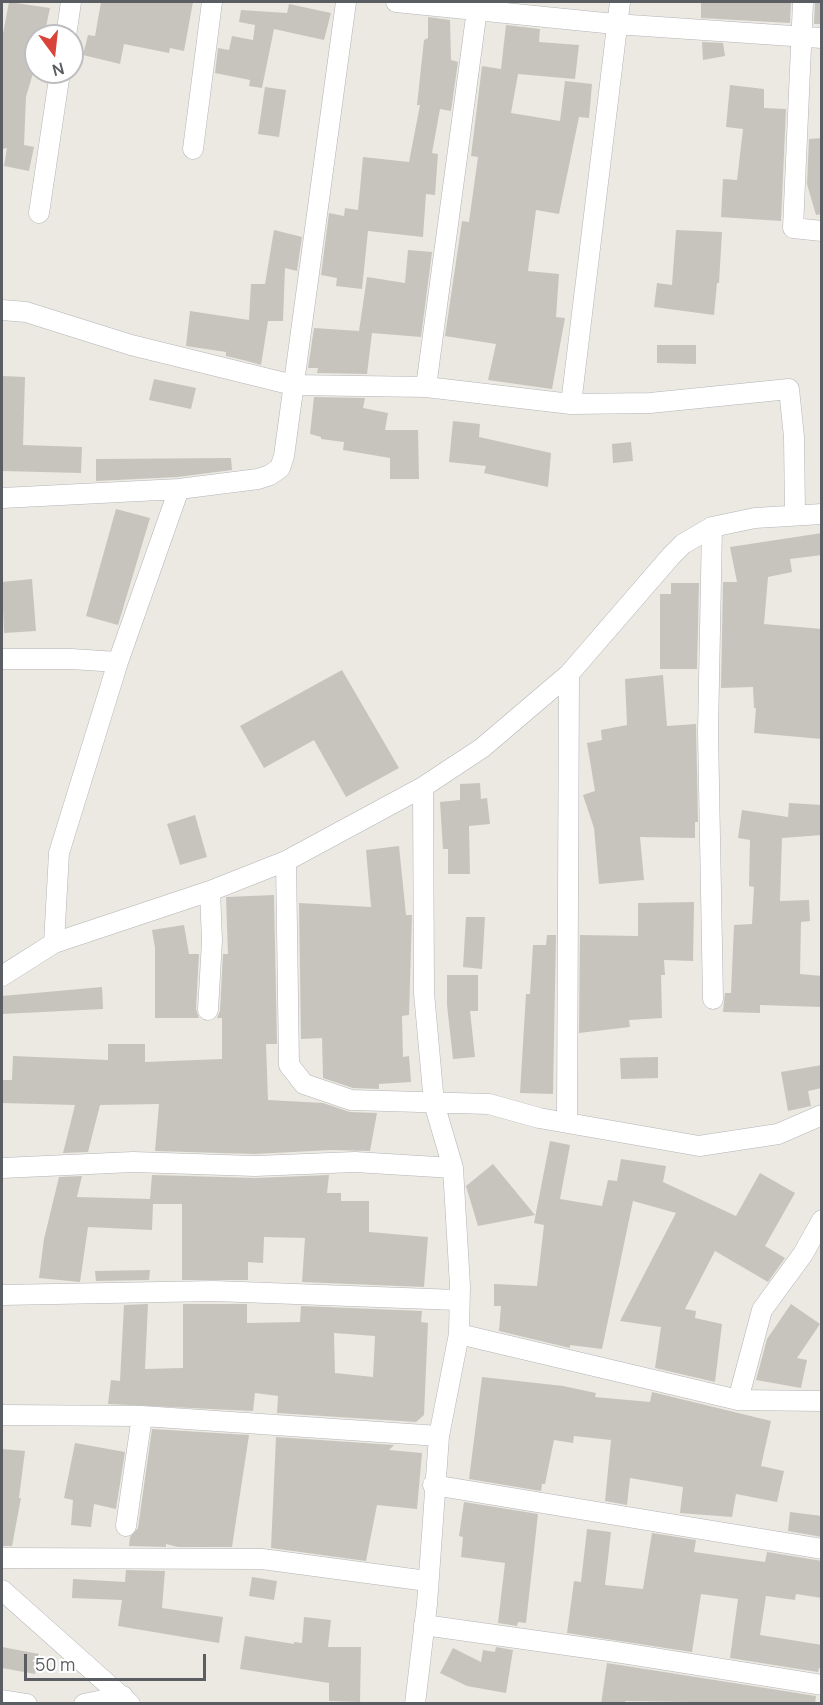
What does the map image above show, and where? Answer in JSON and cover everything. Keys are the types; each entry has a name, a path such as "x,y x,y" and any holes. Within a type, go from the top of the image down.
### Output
{"street":[{"path":"68,24 71,2"},
{"path":"193,149 212,2"},
{"path":"2,498 179,489 258,479 280,468 346,2"},
{"path":"396,2 477,6 615,24 812,38"},
{"path":"571,404 615,24 620,2"},
{"path":"803,2 812,38 793,228 822,231"},
{"path":"426,387 477,6"},
{"path":"39,213 58,84"},
{"path":"2,310 26,312 131,345 293,386 426,387 571,404 650,403 789,389 794,437 795,513"},
{"path":"54,943 59,853 118,662 179,489"},
{"path":"2,976 54,943 210,891 286,861 423,787 482,748 569,674 670,556 683,544 712,527 795,513 822,514"},
{"path":"712,527 708,732 713,999"},
{"path":"2,659 71,658 118,662"},
{"path":"567,1121 569,674"},
{"path":"415,1704 424,1625 433,1485 439,1436 459,1334 460,1286 453,1168 434,1103 424,993 423,787"},
{"path":"286,861 289,1065 304,1084 351,1100 489,1104 539,1118 567,1121 699,1146 778,1134 822,1115"},
{"path":"208,1010 212,941 210,891"},
{"path":"2,1168 133,1162 255,1166 355,1162 453,1168"},
{"path":"738,1400 762,1310 803,1254 822,1220"},
{"path":"2,1295 214,1291 458,1300"},
{"path":"459,1334 738,1400 822,1401"},
{"path":"2,1414 142,1416 439,1436"},
{"path":"126,1526 142,1416"},
{"path":"433,1485 822,1549"},
{"path":"2,1558 262,1558 427,1581"},
{"path":"2,1590 126,1700"},
{"path":"424,1625 616,1652 822,1685"},
{"path":"2,1700 27,1704"},
{"path":"84,1704 126,1700"}],"building":[{"path":"9,2 50,8 47,24 24,24 24,84 30,84 26,97 24,145 34,147 29,171 4,166 7,148 2,149 2,39"},
{"path":"101,2 193,2 184,51 170,48 169,53 124,44 120,64 84,55 88,35 95,36"},
{"path":"701,2 791,2 790,23 701,18"},
{"path":"815,2 822,2 822,24 814,24"},
{"path":"289,4 331,13 324,40 274,29 262,88 249,86 250,80 215,73 218,48 229,50 232,36 253,40 255,25 239,22 241,10 287,13"},
{"path":"428,17 450,20 451,60 458,62 451,111 440,109 432,153 438,154 435,195 426,194 423,237 368,231 362,289 336,286 337,278 321,275 329,213 344,216 345,208 358,210 363,157 409,162 420,105 417,105 424,40 428,38"},
{"path":"506,25 540,29 539,42 579,45 575,79 518,74 511,113 560,121 565,81 592,84 589,118 579,117 559,214 536,210 528,271 559,274 556,317 565,318 552,389 488,380 496,344 445,336 462,221 469,222 478,157 471,156 482,66 501,69"},
{"path":"702,42 723,43 725,56 703,60"},
{"path":"730,85 764,89 764,108 786,109 781,221 721,217 723,179 737,180 743,129 726,127"},
{"path":"265,87 286,90 279,137 258,134"},
{"path":"822,138 822,214 816,215 807,184 809,139"},
{"path":"274,230 302,237 297,271 285,268 283,321 268,321 261,365 226,356 226,352 186,346 190,311 249,320 251,284 265,284"},
{"path":"676,230 722,232 719,283 717,283 714,315 654,307 657,283 672,285"},
{"path":"408,250 432,252 421,337 372,333 367,374 317,373 318,368 308,368 314,328 359,331 367,277 405,283"},
{"path":"657,345 696,345 696,364 657,363"},
{"path":"2,376 25,377 23,445 82,447 81,473 2,471"},
{"path":"154,379 196,388 191,409 149,400"},
{"path":"314,397 365,398 363,408 388,413 385,430 418,430 419,479 390,479 390,458 343,450 344,442 321,439 321,437 310,434"},
{"path":"453,421 480,424 479,437 551,453 548,487 484,473 486,466 449,462"},
{"path":"631,442 633,461 613,463 612,444"},
{"path":"231,458 232,470 178,477 96,481 96,459"},
{"path":"116,509 150,518 118,625 86,616"},
{"path":"822,533 822,555 790,559 792,572 768,577 764,624 822,629 822,739 754,733 756,708 754,708 753,687 721,688 723,582 737,582 730,547"},
{"path":"32,579 36,631 4,633 2,582"},
{"path":"671,583 699,583 697,669 660,669 660,594 671,594"},
{"path":"342,670 399,768 346,797 314,740 264,768 240,726"},
{"path":"663,675 667,726 696,724 698,822 695,822 695,838 640,837 644,880 599,884 594,828 583,795 595,791 587,743 602,740 601,730 627,725 625,679"},
{"path":"480,783 481,799 487,798 490,824 469,826 470,874 448,874 448,849 443,849 440,802 460,800 460,784"},
{"path":"789,803 822,805 822,835 782,838 780,901 809,900 810,921 801,922 800,974 822,976 822,1007 760,1005 760,1013 723,1012 725,993 731,993 734,925 752,924 754,887 749,886 750,840 738,838 742,810 788,817"},
{"path":"195,815 207,857 180,865 167,824"},
{"path":"399,846 406,915 412,915 409,1015 402,1016 403,1057 409,1056 411,1082 379,1084 379,1089 353,1088 323,1078 322,1038 301,1039 299,903 371,907 366,850"},
{"path":"274,895 277,1044 266,1044 268,1100 323,1103 350,1112 377,1113 370,1151 331,1150 255,1154 155,1151 159,1104 100,1105 88,1152 63,1153 75,1105 2,1103 2,1080 12,1080 13,1056 108,1060 108,1044 145,1044 145,1062 222,1059 222,1018 217,1018 220,1011 223,954 228,954 226,897"},
{"path":"694,902 693,961 664,960 665,975 661,975 662,1018 629,1020 630,1027 579,1033 580,935 638,936 638,903"},
{"path":"466,917 485,917 482,969 463,967"},
{"path":"184,925 189,954 199,954 196,1009 199,1018 155,1018 155,948 152,930"},
{"path":"547,935 556,935 553,1094 520,1093 526,994 530,994 533,945 546,945"},
{"path":"447,975 478,975 478,1011 470,1011 475,1057 453,1059 447,1005"},
{"path":"102,987 103,1009 2,1014 2,996"},
{"path":"658,1057 658,1078 621,1079 620,1058"},
{"path":"822,1065 822,1088 808,1091 811,1106 788,1111 781,1072"},
{"path":"550,1141 570,1145 560,1199 602,1206 608,1180 617,1181 621,1159 666,1166 663,1182 736,1216 760,1173 795,1193 765,1246 785,1258 768,1282 715,1251 685,1309 696,1311 695,1318 722,1324 715,1382 655,1368 661,1327 620,1321 676,1213 633,1201 602,1349 570,1345 570,1348 499,1331 501,1306 494,1306 494,1284 537,1286 544,1225 534,1223"},
{"path":"493,1164 535,1215 478,1226 466,1186"},
{"path":"152,1175 255,1178 329,1175 327,1193 341,1193 341,1201 369,1201 369,1232 428,1237 424,1287 302,1282 305,1238 264,1237 263,1263 248,1262 248,1280 182,1280 182,1204 153,1204 152,1230 88,1227 80,1282 39,1278 44,1239 59,1177 82,1176 77,1197 150,1199"},
{"path":"150,1270 149,1280 96,1281 95,1271"},
{"path":"148,1304 145,1369 183,1368 183,1304 247,1304 247,1323 300,1322 301,1306 422,1311 421,1322 428,1323 424,1415 416,1422 277,1413 278,1396 255,1393 253,1411 108,1404 111,1380 120,1381 124,1305","holes":["334,1333 375,1336 373,1377 335,1373"]},
{"path":"791,1304 820,1324 797,1358 807,1360 801,1388 756,1380 767,1339"},
{"path":"482,1377 563,1386 596,1393 595,1397 650,1402 652,1392 771,1421 761,1466 784,1471 777,1502 736,1494 732,1517 680,1513 683,1487 630,1478 627,1505 605,1501 611,1440 574,1436 573,1443 554,1440 545,1484 542,1484 541,1491 469,1479"},
{"path":"152,1429 249,1435 232,1547 178,1547 166,1544 166,1547 129,1546 130,1537 138,1528"},
{"path":"276,1437 394,1445 389,1450 422,1453 417,1509 377,1505 366,1561 271,1548"},
{"path":"75,1443 125,1452 116,1509 94,1504 91,1527 71,1525 73,1500 64,1498"},
{"path":"2,1449 25,1451 19,1498 21,1498 12,1546 2,1546"},
{"path":"464,1502 538,1514 526,1623 518,1622 517,1626 498,1623 505,1563 461,1557 463,1537 459,1536"},
{"path":"790,1512 822,1516 822,1537 788,1531"},
{"path":"587,1529 611,1532 605,1585 643,1589 652,1533 696,1540 694,1552 765,1562 767,1552 822,1561 822,1598 796,1594 795,1600 766,1596 760,1635 822,1645 822,1668 819,1668 818,1672 730,1658 738,1599 701,1594 692,1652 567,1633 574,1581 581,1582"},
{"path":"126,1570 165,1571 162,1608 223,1617 219,1643 118,1626 122,1600 72,1598 73,1579 125,1582"},
{"path":"252,1577 277,1581 274,1600 249,1596"},
{"path":"304,1617 331,1620 328,1647 361,1647 360,1702 329,1701 329,1683 240,1669 245,1636 294,1644 294,1642 302,1643"},
{"path":"2,1647 39,1654 35,1674 2,1668"},
{"path":"496,1647 513,1650 506,1693 467,1686 440,1673 453,1648 481,1662 483,1650 495,1652"},
{"path":"607,1663 816,1696 815,1704 625,1701 625,1704 601,1704"}]}
